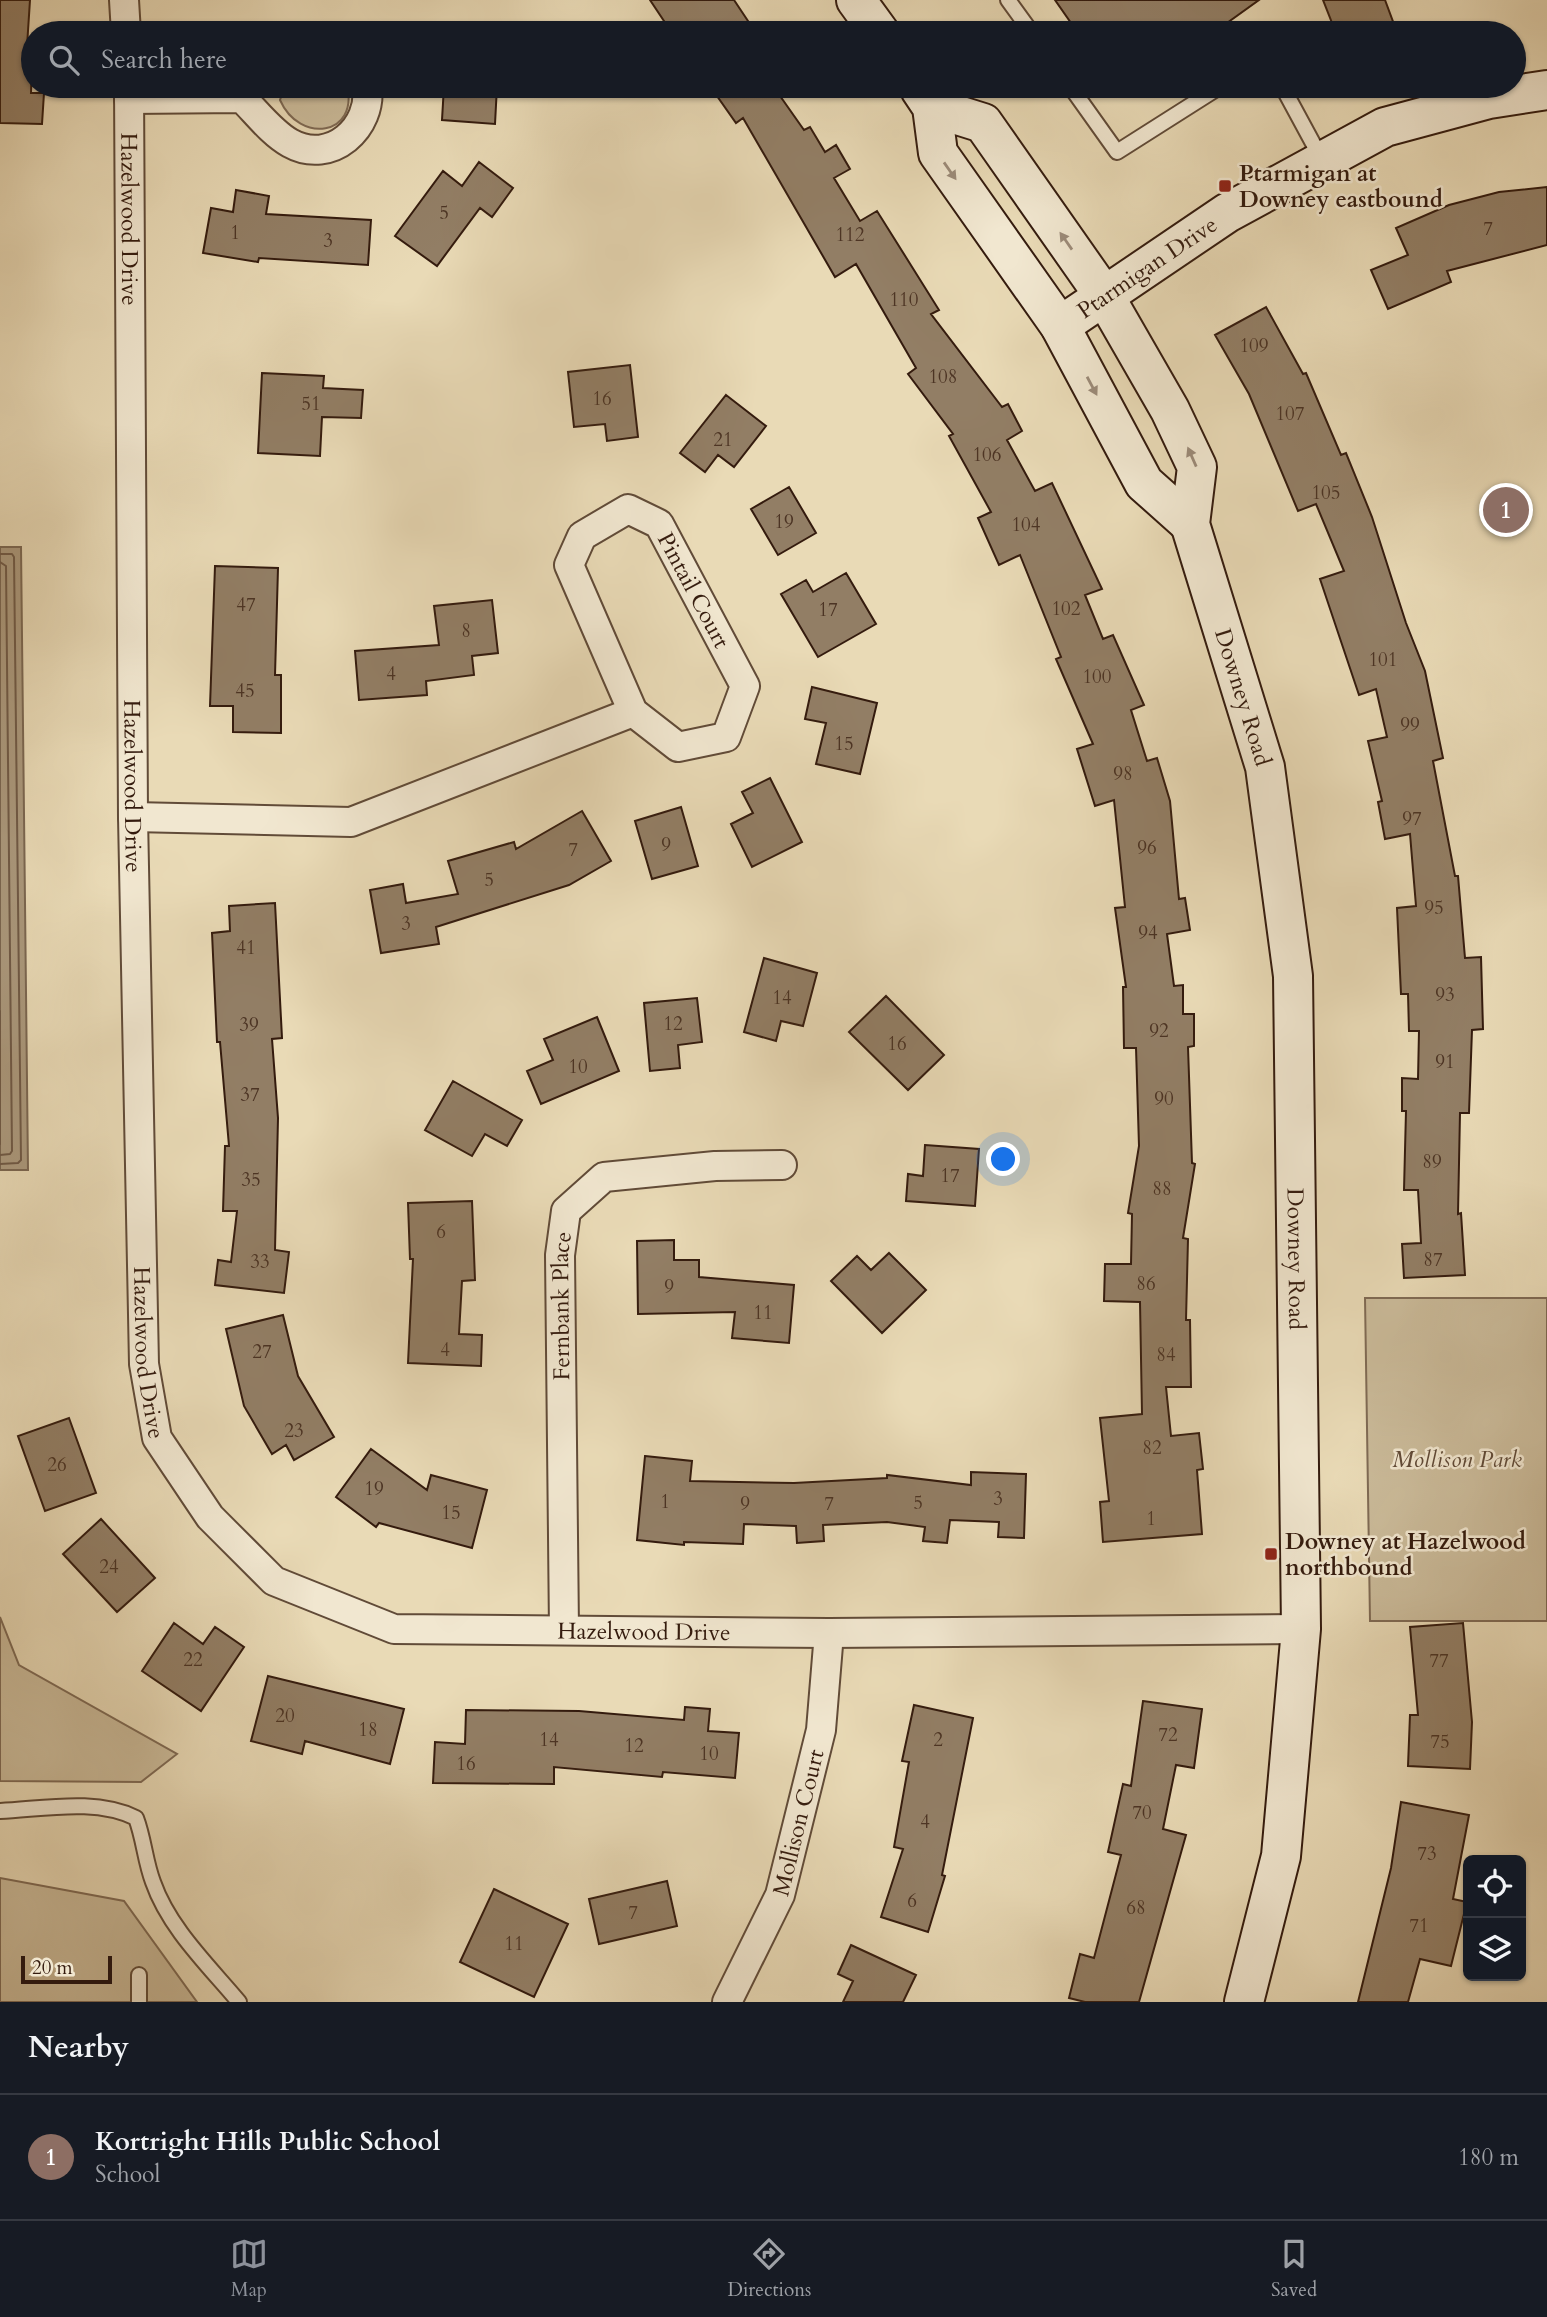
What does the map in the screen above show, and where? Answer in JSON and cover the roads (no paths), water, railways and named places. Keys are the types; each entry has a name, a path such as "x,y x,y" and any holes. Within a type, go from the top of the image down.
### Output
{"main road":[{"path":"856,0 871,21"},
{"name":"Ptarmigan Drive","path":"1526,93 1547,90"},
{"name":"Downey Road","path":"925,98 938,153 1060,326 1144,483 1190,524"},
{"name":"Downey Road","path":"930,98 984,122 1105,297 1170,410 1197,467 1190,524 1265,766 1293,976 1301,1629 1281,1856 1244,2002"},
{"name":"Ptarmigan Drive","path":"1060,326 1227,213 1385,127 1495,98"}],"street":[{"path":"124,0 125,21"},
{"name":"Hazelwood Drive","path":"129,98 133,817 144,1364 157,1438 210,1517 274,1581 394,1629 829,1633 1301,1629"},
{"path":"253,98 291,144 308,149 326,149 342,143 356,131 365,116 366,98"},
{"name":"Pintail Court","path":"628,509 659,524 745,686 726,737 678,747 633,712 569,565 582,536 628,509"},
{"path":"133,817 351,822 633,712"},
{"name":"Fernbank Place","path":"564,1630 559,1255 566,1211 604,1177 715,1166 782,1165"},
{"name":"Mollison Court","path":"727,2002 780,1895 821,1730 829,1633"}],"lane":[{"path":"1008,0 1023,21"},
{"path":"1079,98 1117,152 1202,98"},
{"path":"1289,98 1323,161"},
{"path":"0,1811 100,1807 117,1809 135,1818 144,1840 152,1881 170,1919 239,2002"},
{"path":"139,1975 139,2002"}],"water":[{"path":"0,547 21,547 28,1170 0,1170"}],"place":[{"name":"Ptarmigan at Downey eastbound","path":"1225,186"},
{"name":"Kortright Hills Public School","path":"1506,510"},
{"name":"Downey at Hazelwood northbound","path":"1271,1554"}],"park label":[{"name":"Mollison Park","path":"1457,1459"}]}
